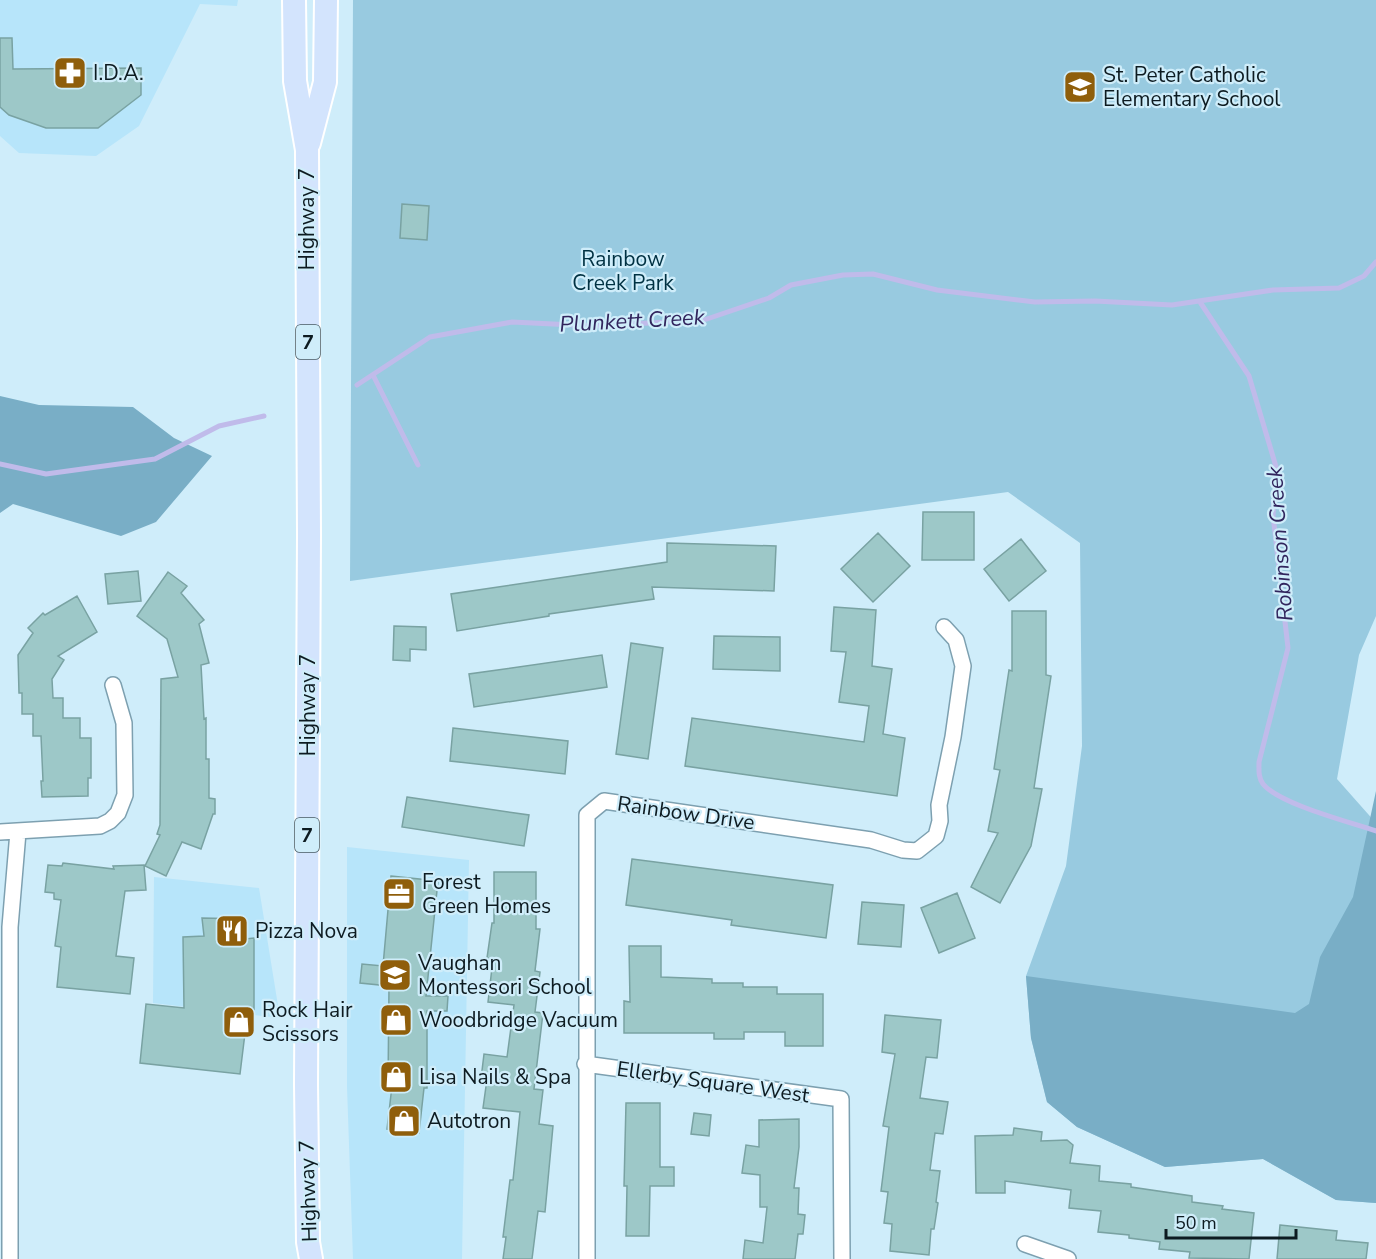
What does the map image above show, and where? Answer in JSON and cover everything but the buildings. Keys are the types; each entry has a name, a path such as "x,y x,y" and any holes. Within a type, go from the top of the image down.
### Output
{"main road":[{"name":"Highway 7","path":"294,0 295,81 307,150 309,535 306,1084 308,1242 311,1259"},
{"name":"Highway 7","path":"307,150 325,82 326,0"}],"street":[{"name":"Rainbow Drive","path":"587,1259 585,1064 587,815 604,801 871,840 903,850 917,851 936,836 940,821 939,805 953,737 963,666 956,640 944,627"},
{"path":"0,832 100,826 110,821 118,813 125,795 124,723 113,685"},
{"path":"10,1259 10,927 18,832"},
{"name":"Ellerby Square West","path":"585,1064 841,1099 842,1259"},
{"path":"1025,1244 1068,1259"}],"shaded area":[{"path":"0,0 238,0 237,6 200,4 139,126 96,156 19,153 0,136"},
{"path":"0,396 39,405 133,407 174,438 212,456 156,522 121,536 13,504 0,513"},
{"path":"1376,791 1376,1203 1336,1200 1263,1159 1165,1167 1077,1127 1047,1102 1031,1038 1026,976 1295,1013 1309,1004 1320,957 1353,897"},
{"path":"347,847 469,860 462,1259 353,1259 347,1087"},
{"path":"154,877 259,888 280,1018 153,1003"}],"green space":[{"name":"Rainbow Creek Park","path":"353,0 1376,0 1376,616 1359,655 1337,779 1376,823 1376,1203 1336,1200 1263,1159 1165,1167 1077,1127 1047,1102 1031,1038 1026,976 1066,866 1082,746 1080,543 1008,492 350,581"}],"waterway":[{"name":"Plunkett Creek","path":"357,385 430,337 512,322 594,326 704,320 769,298 791,285 843,275 873,274 937,290 1035,302 1095,301 1172,305 1273,290 1339,288 1364,276 1376,262"},
{"name":"Robinson Creek","path":"1200,302 1249,376 1277,470 1273,515 1288,648 1259,762 1260,779 1271,791 1284,799 1376,831"},
{"path":"373,375 418,465"},
{"name":"Plunkett Creek","path":"0,464 46,474 155,459 219,426 264,416"}],"place":[{"name":"I.D.A.","path":"70,73"},
{"name":"St. Peter Catholic Elementary School","path":"1080,87"},
{"name":"Forest Green Homes","path":"399,894"},
{"name":"Pizza Nova","path":"232,931"},
{"name":"Vaughan Montessori School","path":"395,975"},
{"name":"Woodbridge Vacuum","path":"396,1020"},
{"name":"Rock Hair Scissors","path":"239,1022"},
{"name":"Lisa Nails & Spa","path":"396,1077"},
{"name":"Autotron","path":"404,1121"}]}
